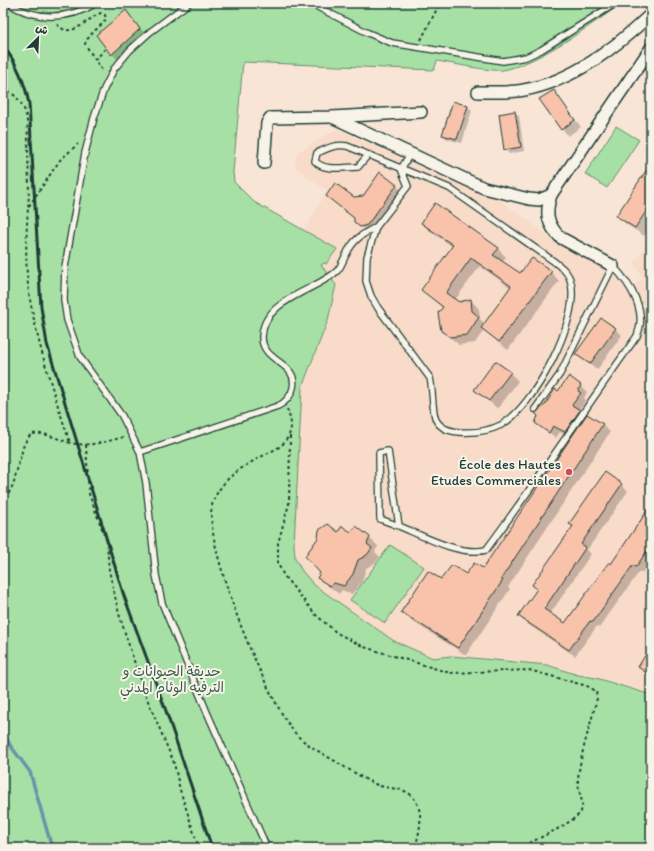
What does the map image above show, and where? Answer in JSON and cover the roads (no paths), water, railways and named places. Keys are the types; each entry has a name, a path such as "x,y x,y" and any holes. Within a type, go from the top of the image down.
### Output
{"street":[{"path":"478,92 523,90 540,86 570,74 614,47 651,14"},
{"path":"613,266 562,238 554,232 547,216 547,207 552,195 651,48"},
{"path":"264,163 267,123 270,118 332,118 420,112"},
{"path":"332,118 484,188 529,199 539,200 552,195"}],"lane":[{"path":"8,3 27,13 45,16 65,16 85,10 96,3"},
{"path":"189,3 141,40 120,61 109,80 94,118 89,140 65,267 63,289 64,306 71,336 80,357 109,396 132,434 140,452 146,483 156,575 162,603 206,710 267,848"},
{"path":"310,3 368,34 392,43 503,62 526,57 556,41 616,3"},
{"path":"368,155 358,167 319,166 315,160 317,153 335,145 347,146 449,188 552,260 566,272 571,283 571,307 567,325 559,348 527,401 515,415 502,425 489,431 473,433 449,430 440,426 435,419 433,388 430,378 371,296 366,281 367,257 376,227 408,186 401,169"},
{"path":"401,169 410,154"},
{"path":"140,452 278,406 285,402 293,389 294,378 288,368 269,356 265,351 262,337 267,320 283,303 337,271 352,243 361,234 376,227"},
{"path":"399,526 388,451 378,452 380,519 453,547 476,552 486,550 637,336 641,327 641,316 636,300 624,277 613,266 560,374 535,409"}],"waterway":[{"path":"3,731 10,745 30,772 52,848"}],"railway":[{"path":"3,46 20,74 29,104 41,307 47,344 124,596 166,711 212,848"}],"place":[{"name":"École des Hautes Etudes Commerciales","path":"569,472"}],"park label":[{"name":"حديقة الحيوانات و الترفيه الوئام المدني","path":"172,680"}]}
